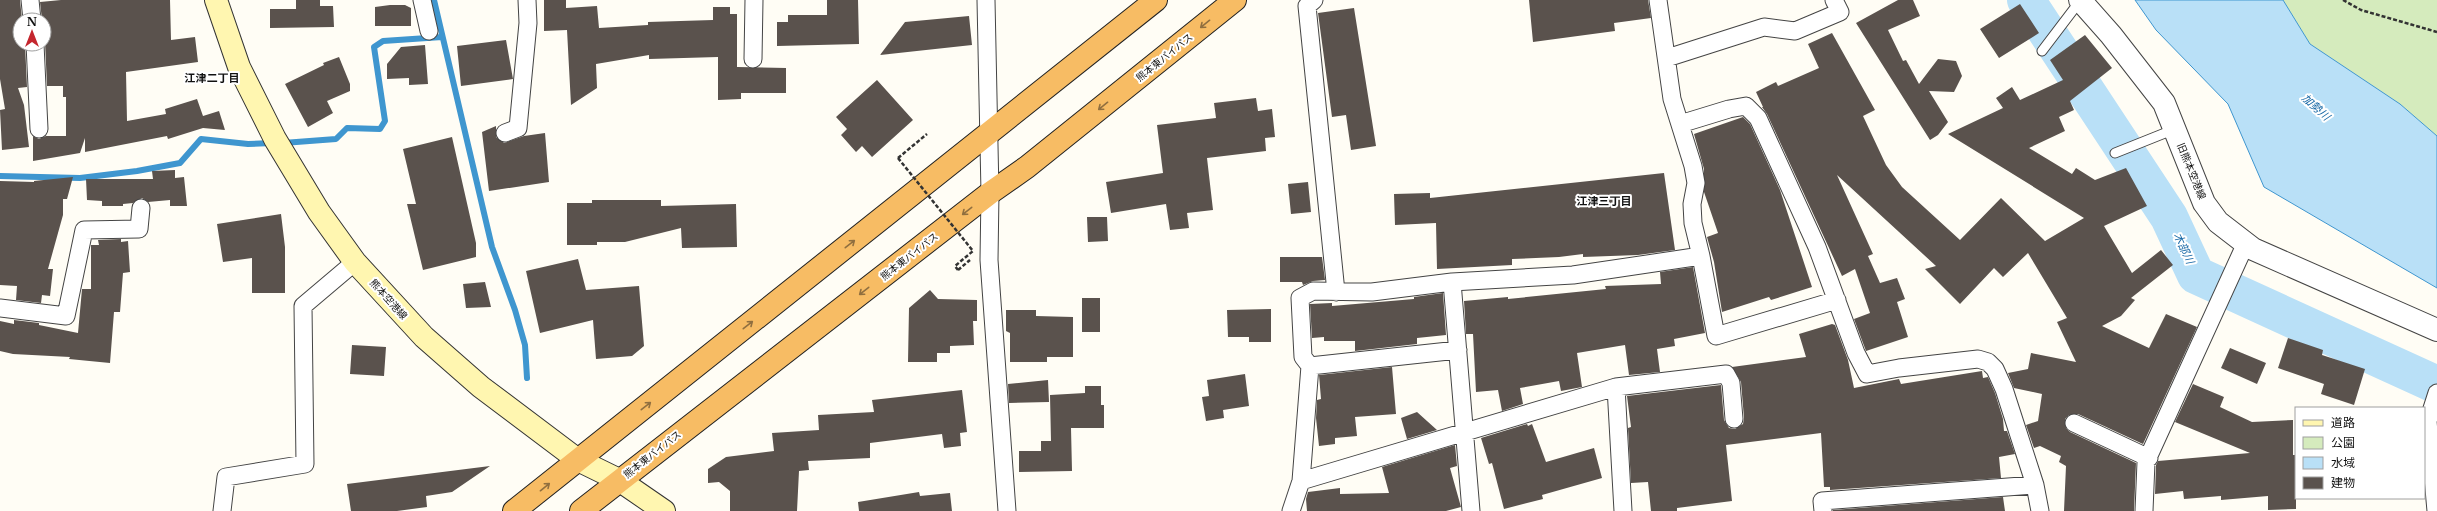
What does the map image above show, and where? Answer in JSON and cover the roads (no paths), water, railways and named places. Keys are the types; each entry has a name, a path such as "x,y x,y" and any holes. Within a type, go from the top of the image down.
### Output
{"highway":[{"path":"514,511 1156,0"},
{"name":"熊本東バイパス","path":"581,511 990,193 1027,167 1235,0"}],"main road":[{"name":"熊本空港線","path":"216,0 239,67 275,139 319,212 355,262 424,337 482,386 578,460 619,480 664,511"}],"street":[{"path":"30,0 31,12"},
{"path":"422,0 429,31"},
{"path":"505,134 518,128 528,23 527,0"},
{"path":"753,59 754,0"},
{"path":"986,0 990,193 989,260 1007,511"},
{"path":"1314,0 1307,6 1336,292"},
{"path":"1658,0 1672,99 1696,183 1692,204 1693,217 1716,336 1836,300"},
{"path":"1666,58 1764,27 1789,31 1800,30 1840,12 1834,0"},
{"name":"旧熊本空港線","path":"2080,1 2111,35 2164,103 2204,204 2218,222 2246,243 2333,286 2437,330"},
{"path":"35,52 39,129"},
{"path":"1680,124 1729,109 1746,106 1758,118 1817,246 1856,353 1867,374 1978,359 1988,362 1995,369 2004,389 2035,485 2040,511"},
{"path":"0,308 66,316 84,230 139,229 141,208"},
{"path":"2144,511 2146,462 2246,243"},
{"path":"1291,511 1301,481 1310,366 1302,358 1300,298 1313,291 1372,292 1452,282 1573,275 1701,256"},
{"path":"222,511 226,477 305,464 303,306 355,262"},
{"path":"1452,282 1471,511"},
{"path":"1310,366 1458,350"},
{"path":"1301,481 1616,386 1726,374 1731,383 1734,419"},
{"path":"1616,386 1623,511"},
{"path":"2436,511 2428,421 2437,393"},
{"path":"2074,423 2149,458"},
{"path":"1823,511 1822,501 2035,485"}],"lane":[{"path":"2042,51 2080,1"},
{"path":"2115,153 2175,129"}],"water":[{"name":"加勢川","path":"2135,0 2283,0 2310,44 2400,104 2437,136 2437,288 2264,187 2228,104 2156,30"}],"waterway":[{"path":"434,0 492,247 515,310 525,345 527,378"},
{"name":"木部川","path":"2026,0 2169,217 2196,275 2437,385"},
{"path":"283,143 336,139 347,128 380,129 385,121 374,47 383,41 442,37"},
{"path":"0,176 80,178 137,171 180,163 201,139 248,144 272,143"}],"district":[{"name":"江津二丁目","path":"212,78"},
{"name":"江津三丁目","path":"1604,201"}]}
